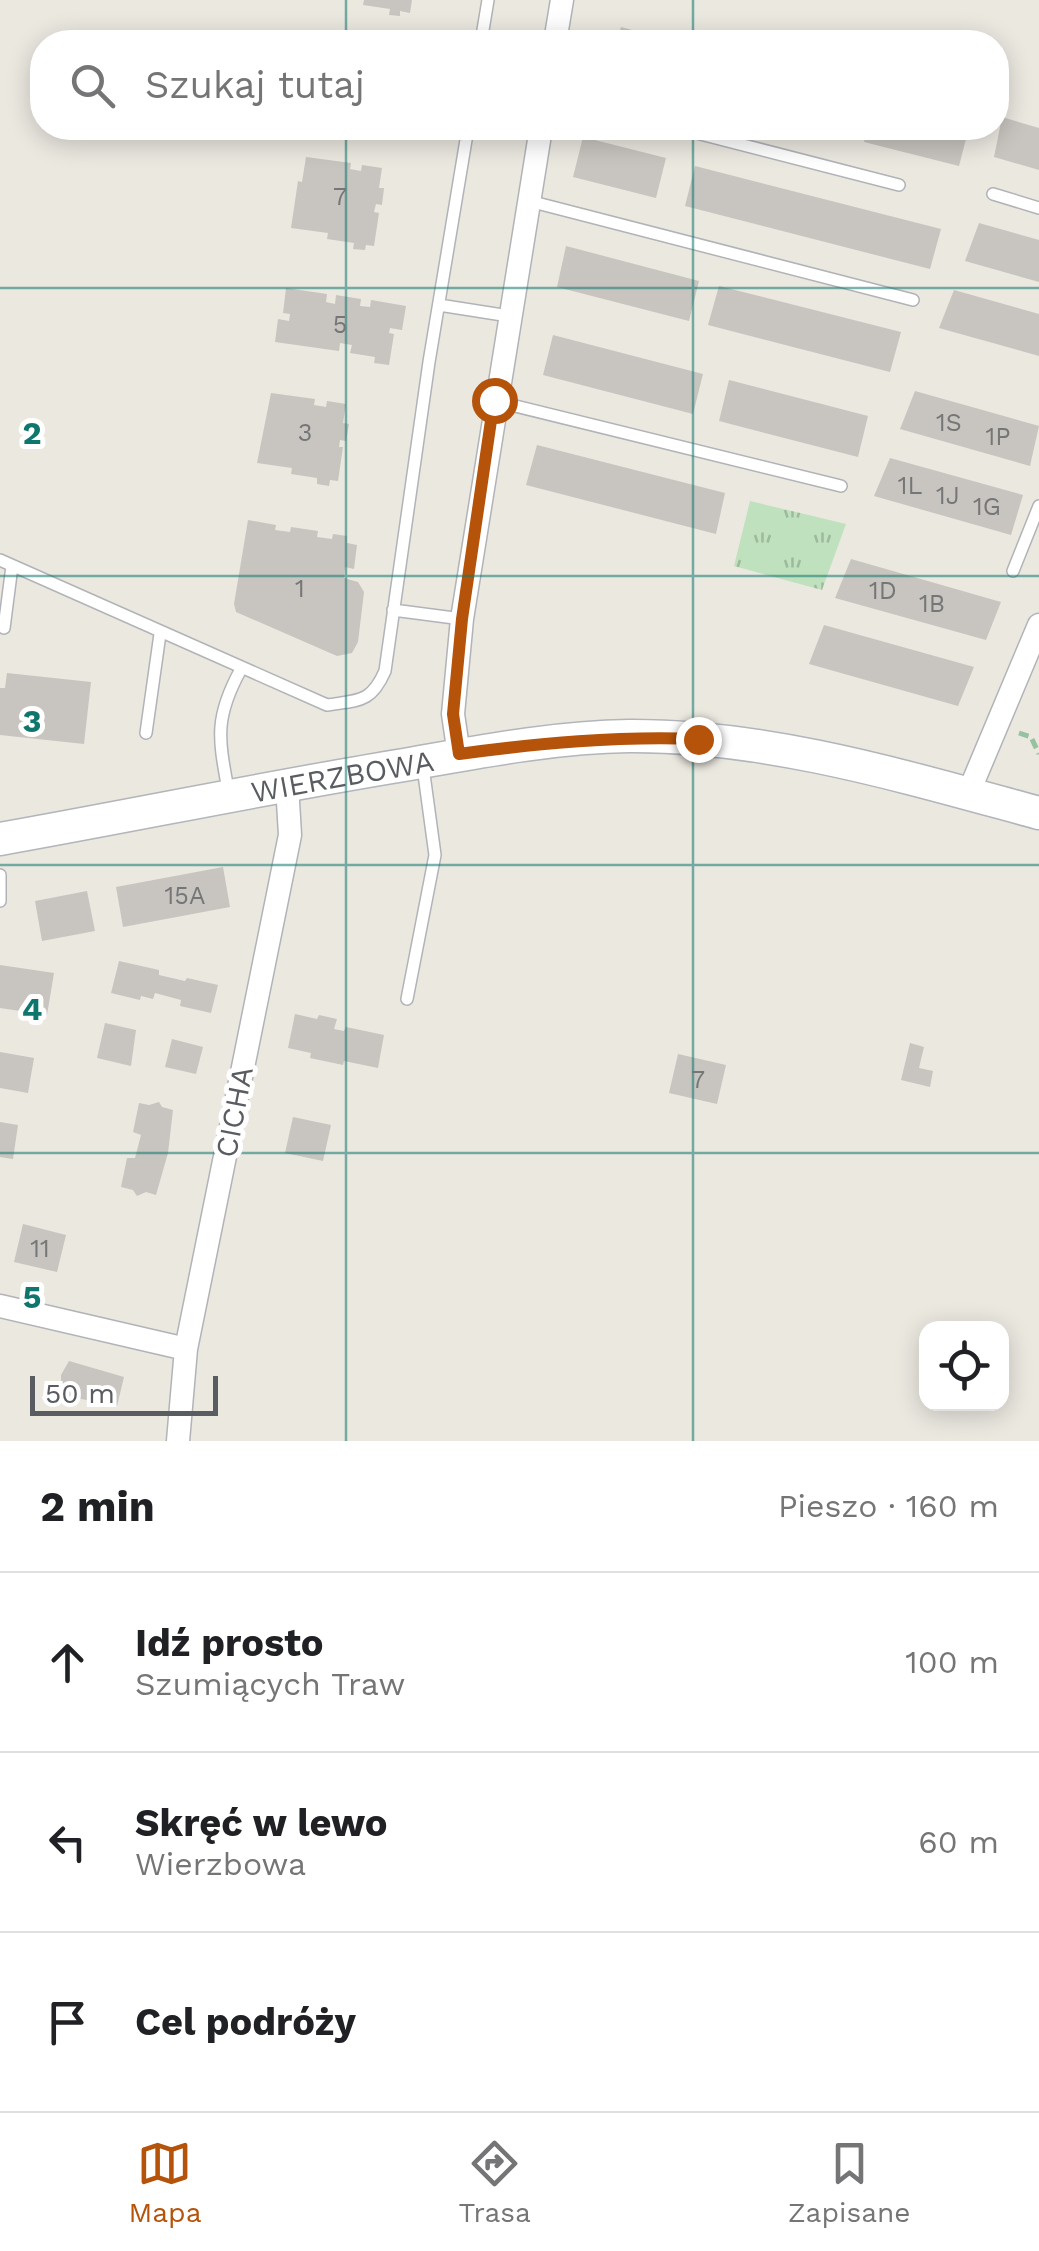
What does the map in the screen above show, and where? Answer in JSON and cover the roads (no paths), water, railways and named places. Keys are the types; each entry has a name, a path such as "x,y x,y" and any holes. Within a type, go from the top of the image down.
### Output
{"street":[{"path":"557,30 562,0"},
{"path":"459,754 453,714 462,619 494,400 539,140"},
{"path":"968,794 1039,625"},
{"name":"WIERZBOWA","path":"0,839 459,754 630,736 698,739 796,752 1039,813"},
{"name":"CICHA","path":"178,1441 186,1349 290,835 287,784"},
{"path":"0,1306 186,1349"}],"lane":[{"path":"483,30 488,0"},
{"path":"4,628 6,563 327,705 363,699 376,692 385,672 466,140"},
{"path":"724,140 898,185"},
{"path":"993,194 1039,208"},
{"path":"528,201 912,300"},
{"path":"439,305 508,316"},
{"path":"494,400 841,486"},
{"path":"1014,570 1039,506"},
{"path":"393,610 462,619"},
{"path":"146,733 160,634"},
{"path":"229,795 219,722 241,669"},
{"path":"407,999 435,855 422,762"},
{"path":"0,875 0,901"}]}
